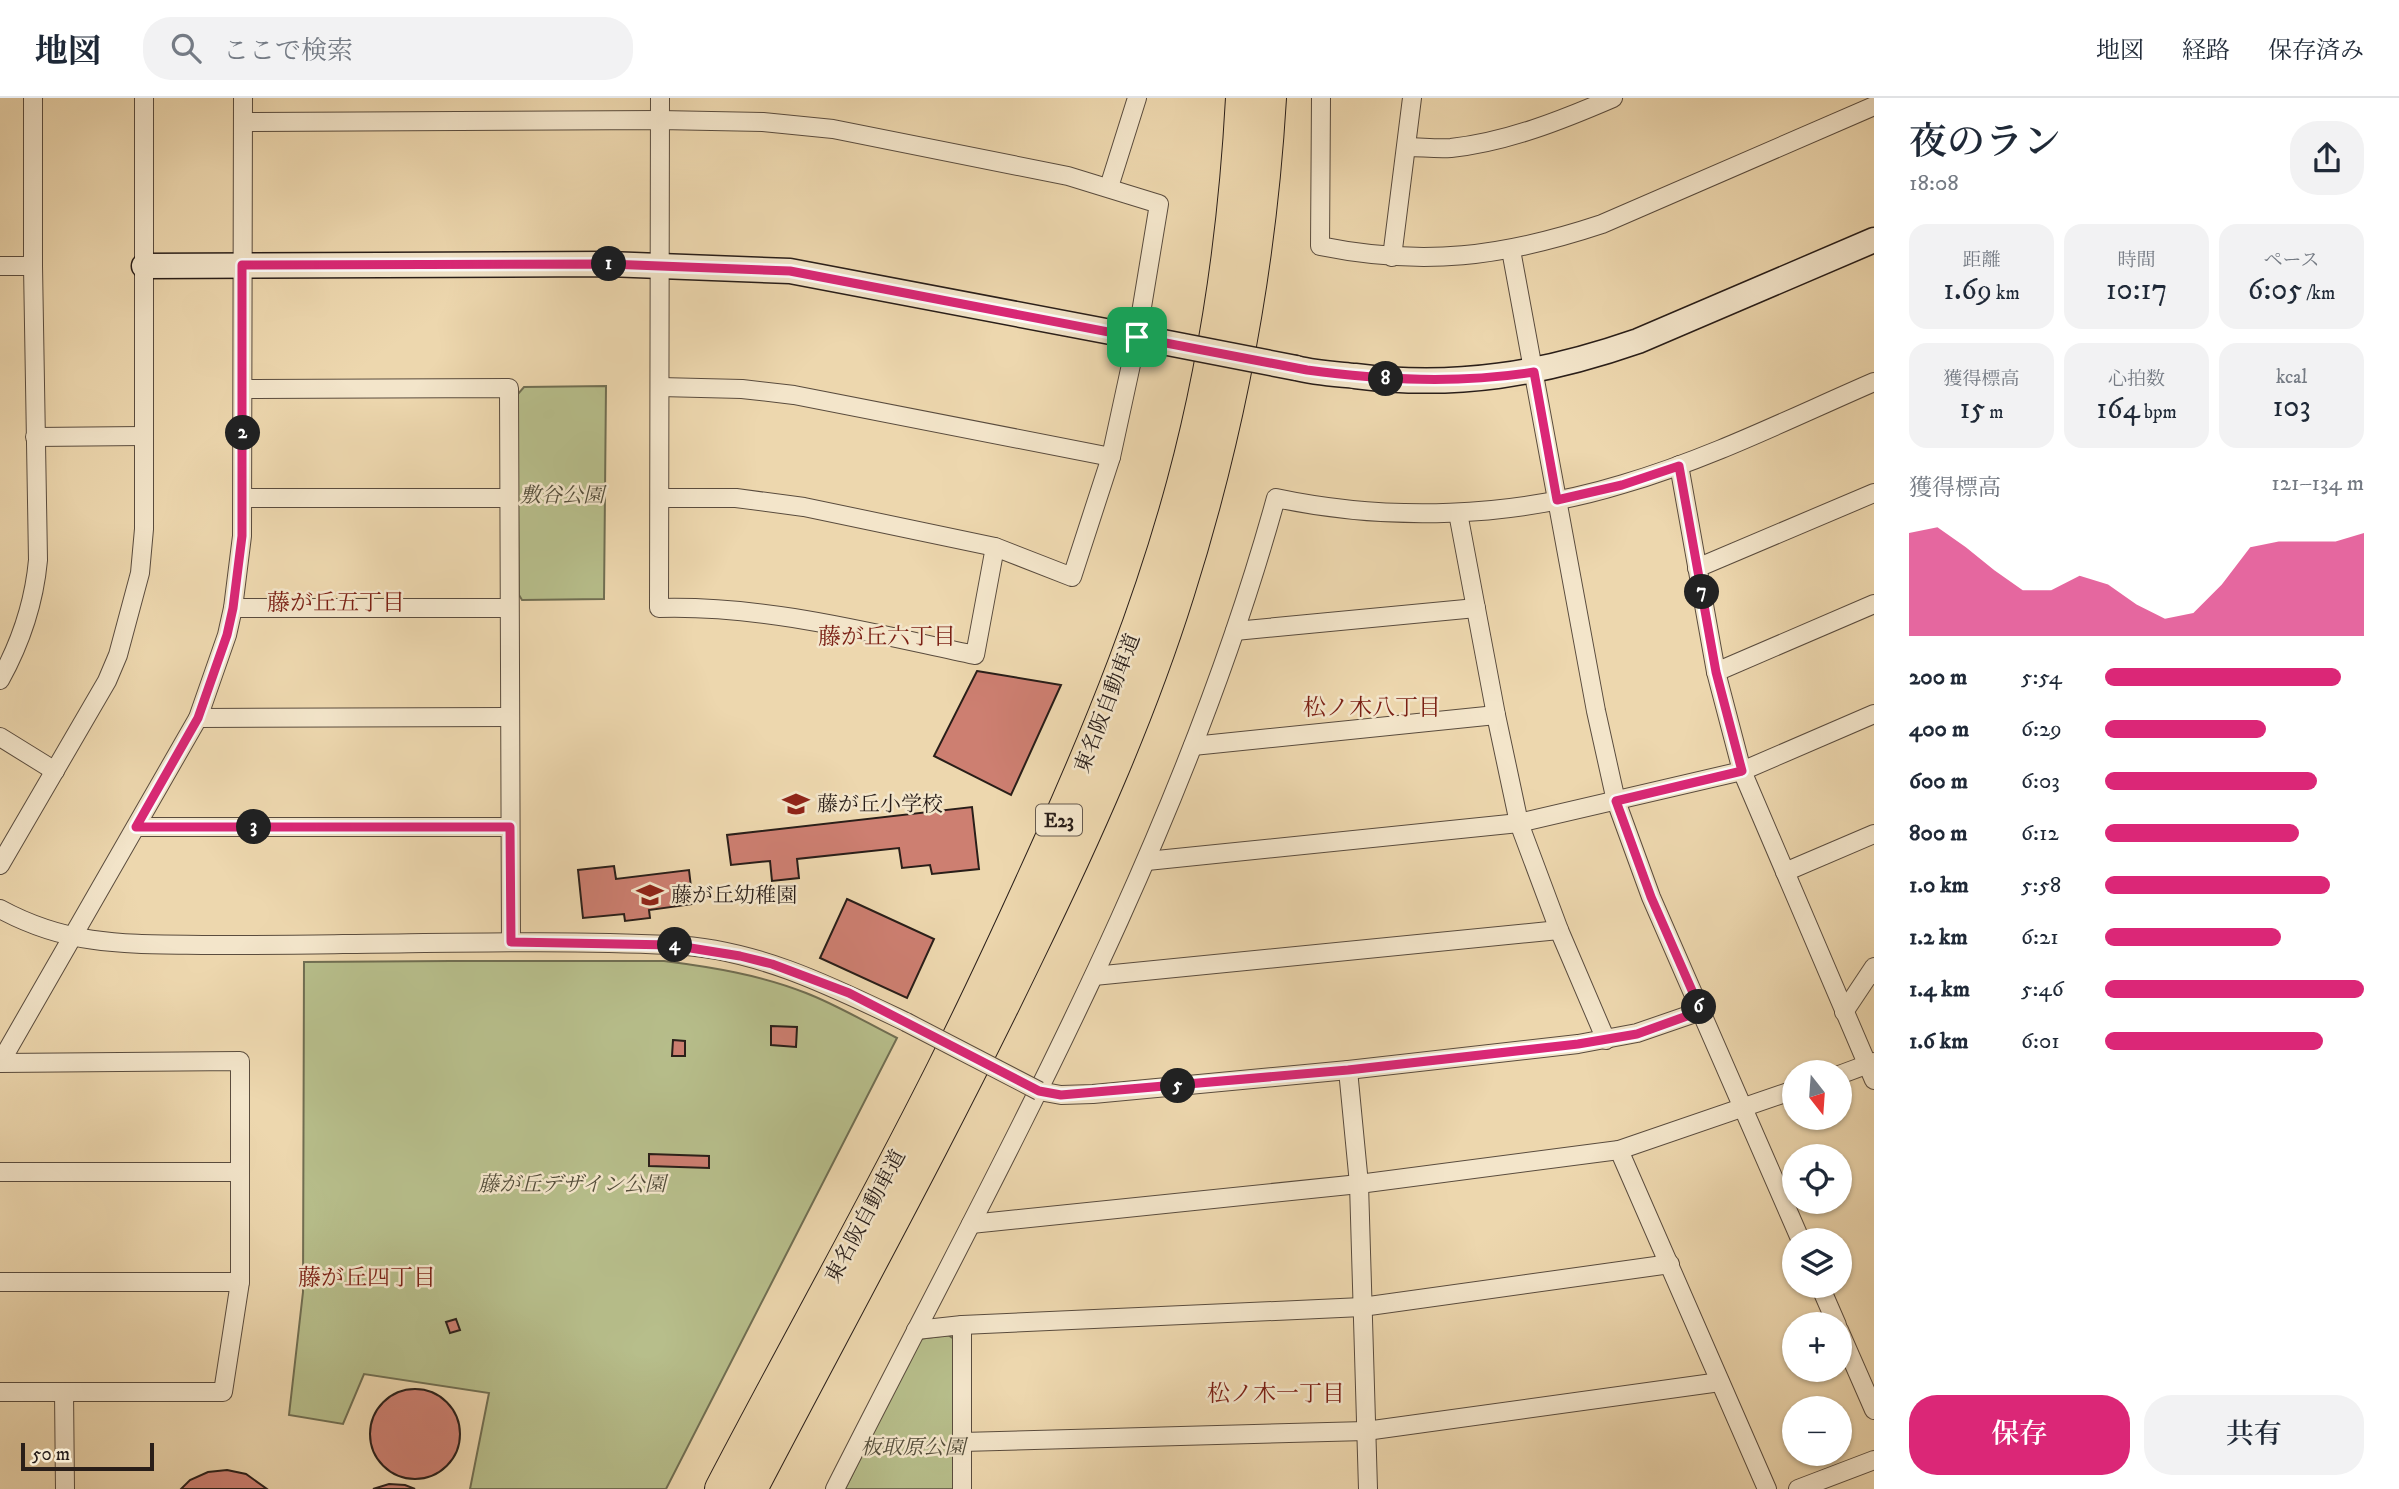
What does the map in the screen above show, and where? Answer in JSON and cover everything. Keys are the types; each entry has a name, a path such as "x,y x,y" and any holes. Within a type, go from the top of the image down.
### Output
{"highway":[{"name":"東名阪自動車道","path":"721,1489 943,1070 1026,895 1112,696 1152,585 1179,498 1206,390 1227,267 1238,172 1242,98"},
{"name":"東名阪自動車道","path":"751,1489 967,1081 1093,815 1138,704 1177,596 1208,492 1231,394 1253,269 1265,176 1270,98"}],"street":[{"path":"0,680 25,629 38,560 33,98"},
{"path":"0,865 107,681 125,633 141,562 144,529 144,98"},
{"path":"0,1063 198,718 223,648 233,608 241,555 244,389 243,98"},
{"path":"660,98 659,608 706,607 754,611 975,655 995,547"},
{"path":"1109,187 1137,98"},
{"path":"1321,98 1320,246 1392,257 1441,257 1511,250 1557,239 1602,224 1874,106"},
{"path":"1392,257 1412,98"},
{"path":"1407,147 1450,148 1489,141 1555,121 1613,98"},
{"path":"243,122 763,122 833,129 1068,176 1159,204 1137,337 1111,457 1072,576 995,547 804,507 736,498 660,498"},
{"path":"144,266 659,265 790,271 1296,368 1366,378 1463,380 1534,372 1598,355 1638,341 1874,240"},
{"path":"1511,250 1596,711 1616,801 1651,897 1795,1228"},
{"path":"0,266 33,266"},
{"path":"835,1489 1039,1091 1147,861 1235,631 1276,498 1368,511 1458,513 1557,500 1622,485 1679,466 1874,382"},
{"path":"660,387 742,389 794,395 1111,457"},
{"path":"244,389 509,388 511,942"},
{"path":"35,437 143,436"},
{"path":"1679,466 1716,672 1742,771 1844,1012 1872,1069 1852,1073"},
{"path":"1698,568 1874,493"},
{"path":"243,498 509,498"},
{"path":"1458,513 1519,823 1559,930 1606,1040"},
{"path":"1716,672 1874,604"},
{"path":"233,608 509,608"},
{"path":"1235,631 1476,608"},
{"path":"1147,861 1519,823 1742,771 1874,714"},
{"path":"1193,746 1496,715"},
{"path":"198,718 510,717"},
{"path":"0,737 55,771"},
{"path":"136,827 510,827"},
{"path":"1785,872 1874,834"},
{"path":"0,909 41,928 96,942 511,942 672,945 740,956 825,984 906,1022 1039,1091 1061,1095 1348,1070 1606,1040 1658,1027 1701,1011"},
{"path":"1094,976 1559,930"},
{"path":"1844,1012 1874,967"},
{"path":"0,1063 240,1061 240,1282 223,1392 0,1392"},
{"path":"1348,1070 1359,1184 1368,1489"},
{"path":"971,1224 1359,1184 1619,1150 1782,1094"},
{"path":"1619,1150 1767,1489"},
{"path":"0,1172 240,1172"},
{"path":"916,1330 962,1325 1362,1307 1670,1264"},
{"path":"0,1282 240,1282"},
{"path":"962,1325 962,1489"},
{"path":"1852,1360 1874,1410"},
{"path":"962,1442 1366,1430 1720,1382"},
{"path":"64,1392 65,1489"},
{"path":"1798,1489 1874,1460"}],"green space":[{"name":"敷谷公園","path":"606,386 604,599 522,600 519,595 517,395 524,387"},
{"name":"藤が丘デザイン公園","path":"664,961 718,969 771,981 806,993 897,1038 666,1489 470,1489 489,1393 364,1374 343,1424 289,1415 303,1292 304,962"},
{"name":"板取原公園","path":"948,1335 954,1339 955,1489 845,1489 919,1339"}],"building":[{"path":"977,671 1061,685 1011,795 934,756"},
{"path":"972,807 979,869 932,874 930,865 902,868 899,848 797,859 799,878 772,881 770,861 731,865 727,835"},
{"path":"614,866 616,879 689,870 693,904 649,910 650,918 625,921 624,914 583,918 578,870"},
{"path":"847,899 934,939 907,998 820,958"},
{"path":"771,1026 797,1027 796,1047 771,1045"},
{"path":"673,1040 685,1041 685,1056 672,1056"},
{"path":"649,1154 709,1156 709,1168 649,1166"},
{"path":"456,1319 460,1330 450,1333 446,1322"},
{"path":"415,1389 432,1392 447,1402 457,1417 460,1434 457,1451 447,1466 432,1476 415,1479 398,1476 383,1466 373,1451 370,1434 373,1417 383,1402 398,1392"},
{"path":"227,1470 246,1474 267,1489 181,1489 190,1480 208,1472"},
{"path":"389,1484 405,1485 415,1489 373,1489"}],"place":[{"name":"藤が丘小学校","path":"796,804"},
{"name":"藤が丘幼稚園","path":"650,895"}],"district":[{"name":"藤が丘五丁目","path":"336,602"},
{"name":"藤が丘六丁目","path":"887,636"},
{"name":"松ノ木八丁目","path":"1372,707"},
{"name":"藤が丘四丁目","path":"367,1277"},
{"name":"松ノ木一丁目","path":"1276,1393"}],"route":[{"path":"608,264 790,271 1137,337 1307,370 1366,378 1463,380 1534,372 1557,500 1622,485 1679,466 1716,672 1742,771 1616,801 1651,897 1701,1011 1637,1034 1578,1044 1348,1070 1061,1095 1039,1091 849,993 772,964 672,945 511,942 510,827 136,827 198,718 227,635 233,608 242,536 242,265 608,264"}]}
